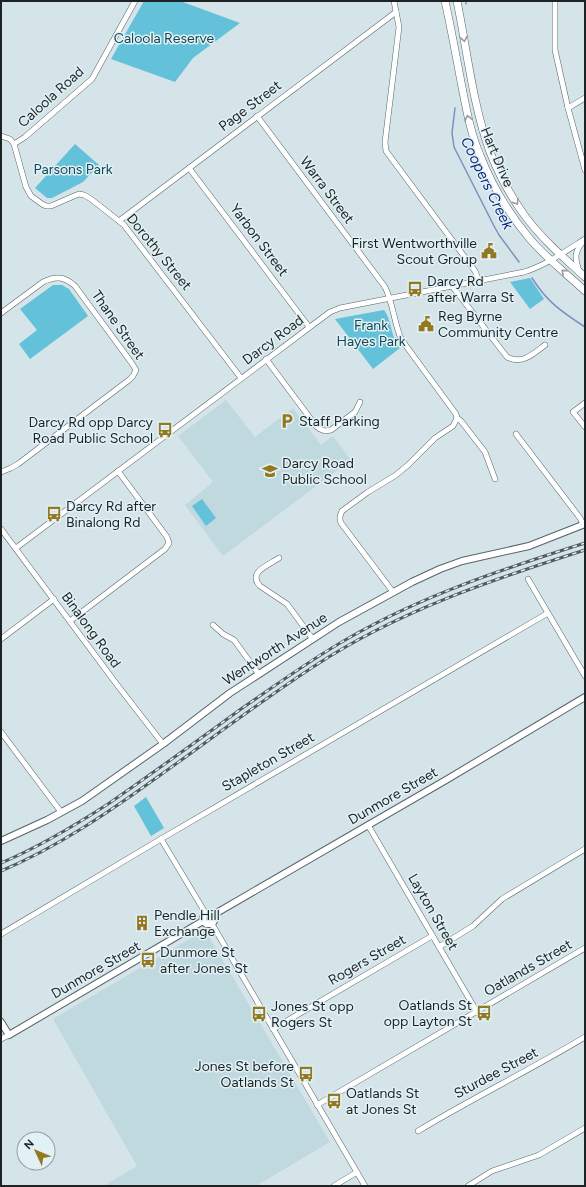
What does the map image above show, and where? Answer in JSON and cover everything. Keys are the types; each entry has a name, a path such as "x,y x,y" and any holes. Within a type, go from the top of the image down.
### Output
{"highway":[{"name":"Hart Drive","path":"445,1 469,120 475,142 494,188 512,216 530,239 543,253 585,291"},
{"name":"Hart Drive","path":"457,1 478,107 485,137 493,158 507,187 526,216 541,235 582,274"}],"main road":[{"name":"Wentworth Avenue","path":"1,841 82,801 163,744 258,673 312,638 393,592 447,566 462,561 529,546 584,524"},
{"name":"Dunmore Street","path":"213,915 585,697"},
{"path":"210,913 213,915 214,921 212,924 206,924 203,921 203,916 206,914 210,913"},
{"name":"Dunmore Street","path":"9,1035 203,921"},
{"path":"1,1022 9,1035"}],"street":[{"name":"Caloola Road","path":"14,144 25,137 92,79 135,1"},
{"path":"394,1 400,27 385,142 386,150 475,271 479,281"},
{"path":"555,1 555,50 568,108 585,170"},
{"name":"Page Street","path":"119,220 396,12"},
{"path":"568,108 585,98"},
{"name":"Warra Street","path":"257,116 386,287 390,298 396,327 401,339 454,410 457,418 485,452 495,479"},
{"path":"1,136 10,139 14,144"},
{"name":"Dorothy Street","path":"14,144 26,187 31,196 46,206 51,206 79,194 84,195 119,220 127,228 241,378"},
{"name":"Yarbon Street","path":"189,168 309,327"},
{"path":"582,274 576,264 575,256 577,248 585,239"},
{"name":"Darcy Road","path":"16,548 333,310 524,272 537,268 585,239"},
{"name":"Thane Street","path":"1,313 43,282 57,277 64,278 75,286 136,370 129,380 18,464 1,472"},
{"path":"452,286 507,357 513,360 522,360 545,345"},
{"path":"266,359 316,426 320,429 325,431 331,430 355,412 360,402"},
{"path":"585,403 573,412 585,427"},
{"path":"393,592 341,523 340,515 342,511 368,492 396,475 435,438 453,426 457,418"},
{"path":"516,434 584,524"},
{"path":"70,621 165,549 169,543 167,537 118,471"},
{"name":"Binalong Road","path":"1,529 163,744"},
{"path":"279,558 258,571 256,578 257,582 260,586 287,604 312,638"},
{"path":"528,579 585,676"},
{"path":"1,640 54,599"},
{"name":"Stapleton Street","path":"1,934 548,613"},
{"path":"213,625 223,634 234,640 258,673"},
{"path":"1,732 62,812"},
{"name":"Layton Street","path":"368,825 477,1012"},
{"path":"161,839 206,914"},
{"path":"439,947 473,926 502,899 585,849"},
{"path":"212,924 365,1186"},
{"name":"Rogers Street","path":"273,1029 432,936"},
{"name":"Oatlands Street","path":"317,1105 585,948"},
{"name":"Dunmore Street","path":"1,1039 9,1035"},
{"name":"Sturdee Street","path":"418,1131 456,1108 553,1056 585,1037"},
{"path":"468,1186 492,1171 539,1155 585,1128"},
{"path":"334,1186 357,1172"}],"shaded area":[{"name":"Darcy Road Public School","path":"226,400 255,437 293,408 321,445 333,436 351,460 223,556 185,505 213,482 178,436"},
{"path":"205,930 330,1142 256,1186 105,1186 137,1166 53,1019"}],"green space":[{"name":"Caloola Reserve","path":"144,1 180,1 240,23 193,58 175,82 111,59"},
{"name":"Parsons Park","path":"75,144 99,165 83,182 52,198 47,198 35,188"},
{"path":"530,278 544,299 530,309 510,282"},
{"path":"53,285 62,285 69,289 88,316 30,359 19,344 37,330 20,309"},
{"name":"Frank Hayes Park","path":"384,310 387,314 394,338 400,348 373,369 335,319"},
{"path":"202,499 216,518 206,526 192,506"},
{"path":"146,797 164,828 151,836 134,806"}],"waterway":[{"name":"Coopers Creek","path":"455,108 452,133 454,147 499,235 519,262"},
{"name":"Coopers Creek","path":"532,278 549,300 585,327"}],"railway":[{"path":"1,863 43,843 108,804 293,673 347,639 433,597 493,573 585,543"},
{"path":"1,871 43,851 102,816 274,693 345,647 377,630 445,599 515,573 585,550"}],"place":[{"name":"First Wentworthville Scout Group","path":"489,251"},
{"name":"Darcy Rd after Warra St","path":"415,289"},
{"name":"Reg Byrne Community Centre","path":"426,324"},
{"name":"Staff Parking","path":"287,421"},
{"name":"Darcy Rd opp Darcy Road Public School","path":"165,430"},
{"name":"Darcy Road Public School","path":"270,471"},
{"name":"Darcy Rd after Binalong Rd","path":"54,514"},
{"name":"Pendle Hill Exchange","path":"142,923"},
{"name":"Dunmore St after Jones St","path":"148,960"},
{"name":"Oatlands St opp Layton St","path":"484,1013"},
{"name":"Jones St opp Rogers St","path":"259,1014"},
{"name":"Jones St before Oatlands St","path":"306,1074"},
{"name":"Oatlands St at Jones St","path":"334,1101"}]}
